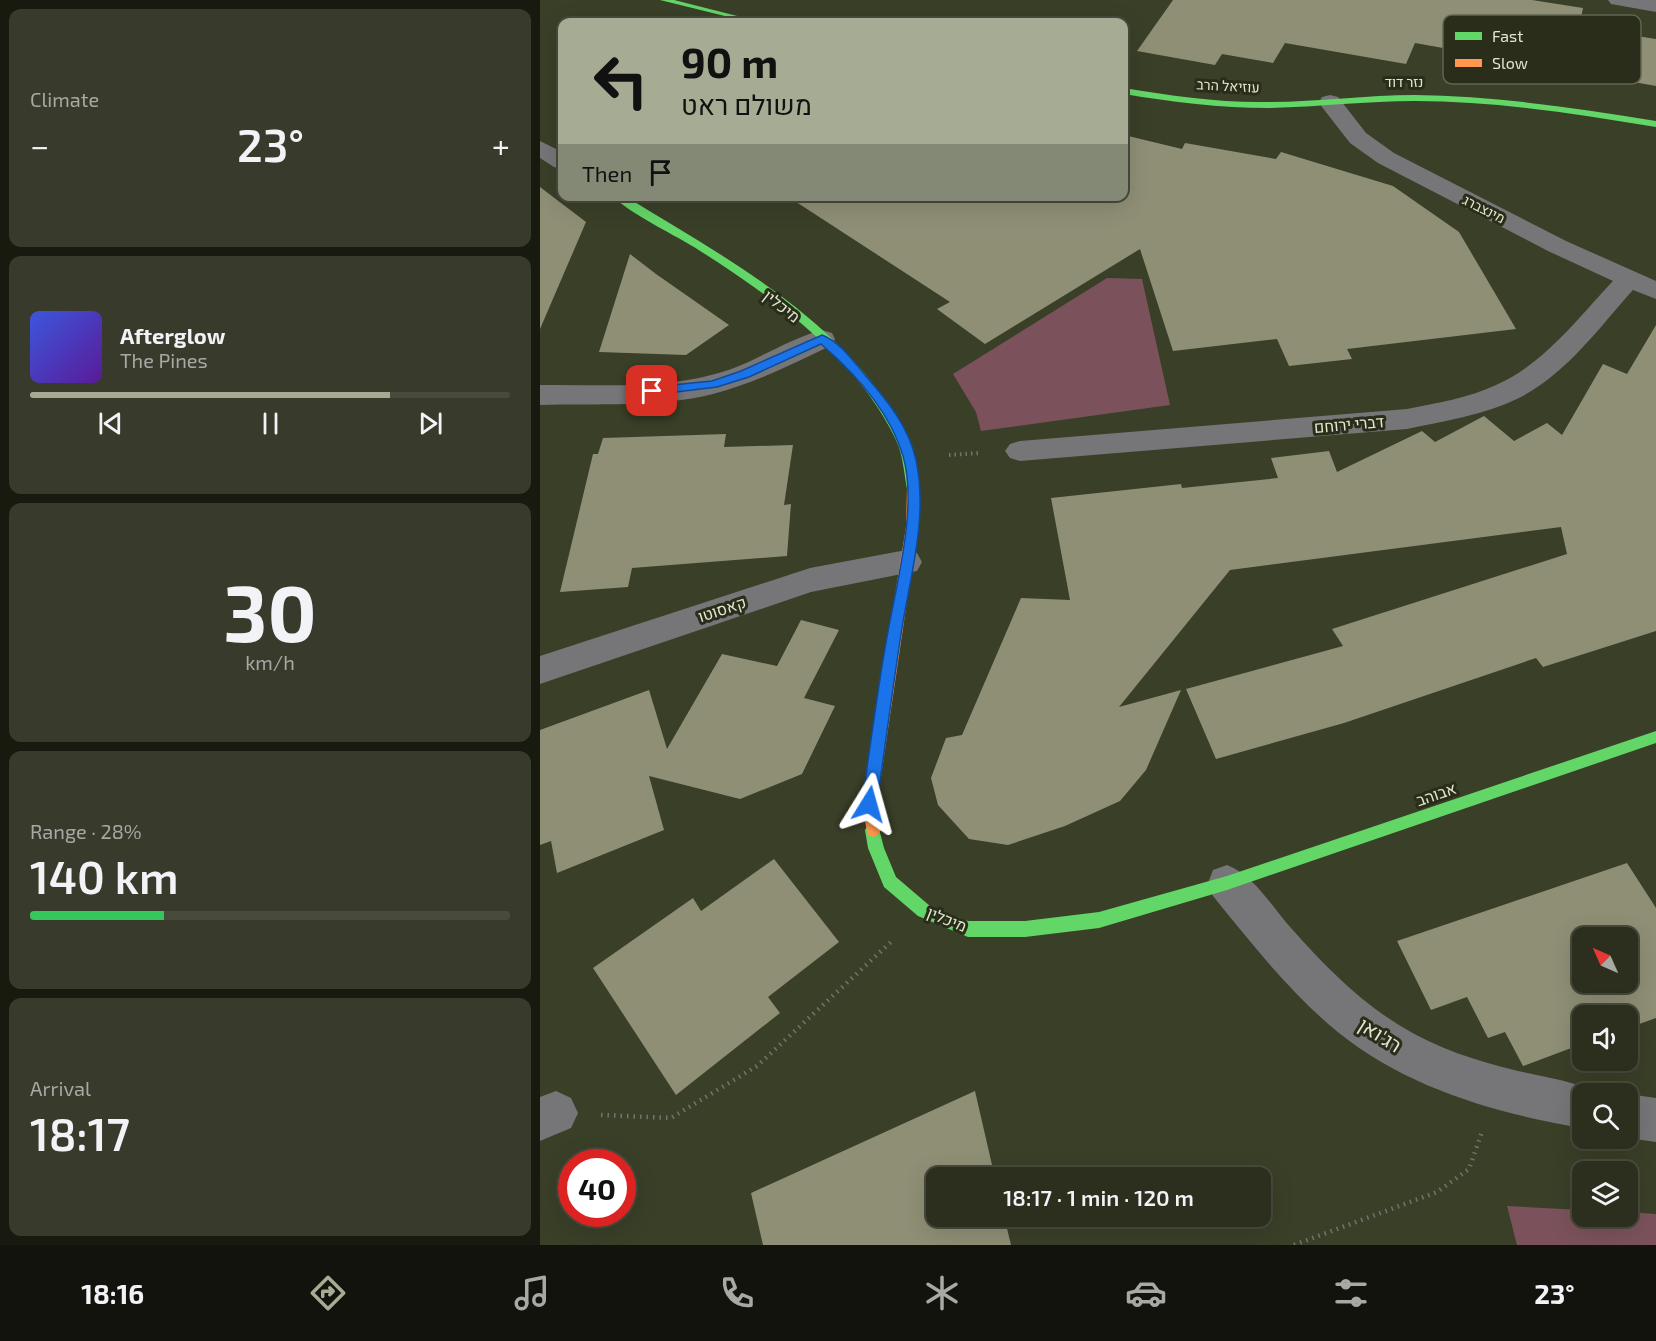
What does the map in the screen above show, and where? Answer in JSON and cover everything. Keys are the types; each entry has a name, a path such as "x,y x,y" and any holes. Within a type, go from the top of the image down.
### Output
{"street":[{"path":"664,0 740,18"},
{"path":"1618,0 1656,6"},
{"name":"עוזיאל הרב","path":"1128,92 1251,105 1330,102"},
{"name":"נזר דוד","path":"1330,102 1406,98 1464,99 1572,111 1656,124"},
{"name":"מינצברג","path":"1330,102 1358,138 1386,158 1557,246 1656,291"},
{"path":"540,148 558,159"},
{"name":"מיכלין","path":"625,201 728,266 781,303 841,354 879,398 898,426 910,458 915,489 869,804 876,848 890,882 924,911 968,930 1025,930 1099,920 1227,883"},
{"name":"דברי ירוחם","path":"1020,451 1407,419 1469,406 1510,391 1545,368 1629,279"},
{"path":"540,395 675,390 712,384 745,374 822,339"},
{"name":"קאסוטו","path":"540,670 810,580 906,562"},
{"name":"אבוהב","path":"1227,883 1656,737"},
{"name":"רג'ואן","path":"1227,883 1294,963 1331,1001 1379,1039 1454,1074 1572,1104"},
{"path":"1638,1117 1656,1120"}],"path":[{"path":"910,458 1020,451"},
{"path":"548,1116 670,1118 757,1066 924,911"},
{"path":"1294,1245 1437,1192 1468,1169 1480,1143 1489,1083"}],"shaded area":[{"path":"1107,278 1142,279 1170,405 981,431 976,412 953,374"},
{"path":"1507,1206 1572,1209 1572,1227 1638,1227 1638,1213 1656,1214 1656,1245 1517,1245"}],"building":[{"path":"1173,0 1532,0 1583,8 1582,15 1443,15 1443,48 1415,43 1406,64 1285,43 1273,63 1222,54 1215,65 1137,51"},
{"path":"1641,37 1656,39 1656,86 1641,83"},
{"path":"1128,136 1182,149 1185,143 1276,159 1281,152 1393,186 1459,232 1516,329 1347,349 1352,359 1289,366 1277,339 1173,351 1140,249 985,344 937,309 950,302 795,201 1128,201"},
{"path":"540,187 586,222 540,329"},
{"path":"630,254 729,325 686,355 599,352"},
{"path":"1656,325 1656,631 1543,667 1536,658 1344,723 1216,759 1186,689 1343,646 1332,629 1567,554 1561,527 1230,570 1119,707 1181,690 1146,770 1120,801 1065,826 1008,845 969,839 938,805 931,778 946,738 962,735 1021,598 1070,600 1051,498 1181,484 1182,488 1278,478 1271,458 1329,451 1337,472 1422,431 1435,442 1484,416 1514,441 1547,423 1562,435 1603,364 1627,374"},
{"path":"726,434 724,447 793,445 784,505 791,504 787,556 632,568 628,587 560,592 593,454 598,454 603,438"},
{"path":"801,620 839,630 804,698 835,706 802,774 740,799 649,776 664,830 557,873 551,841 540,845 540,730 649,690 667,749 722,654 777,666"},
{"path":"774,859 839,942 768,997 780,1013 676,1095 593,968 693,898 701,911"},
{"path":"1627,863 1656,908 1656,1018 1638,1024 1638,1005 1572,1005 1572,1048 1523,1066 1505,1032 1488,1038 1467,997 1431,1010 1397,941"},
{"path":"975,1091 992,1167 926,1167 926,1227 1007,1227 1011,1245 763,1245 751,1193"}],"traffic: fast":[{"path":"664,0 740,18"},
{"path":"1128,92 1196,101 1251,105 1397,98 1476,100 1566,110 1656,124"},
{"path":"625,201 704,249 752,282 800,317 843,356 879,398 903,442 913,489"},
{"path":"873,830 876,848 890,882 924,911 968,929 1025,929 1099,920 1227,883 1656,737"}],"traffic: slow":[{"path":"873,830 869,804 912,527 913,489"}],"route":[{"path":"652,391 712,384 745,374 822,339 841,354 879,398 898,426 910,458 915,489 912,527 869,804"}]}
